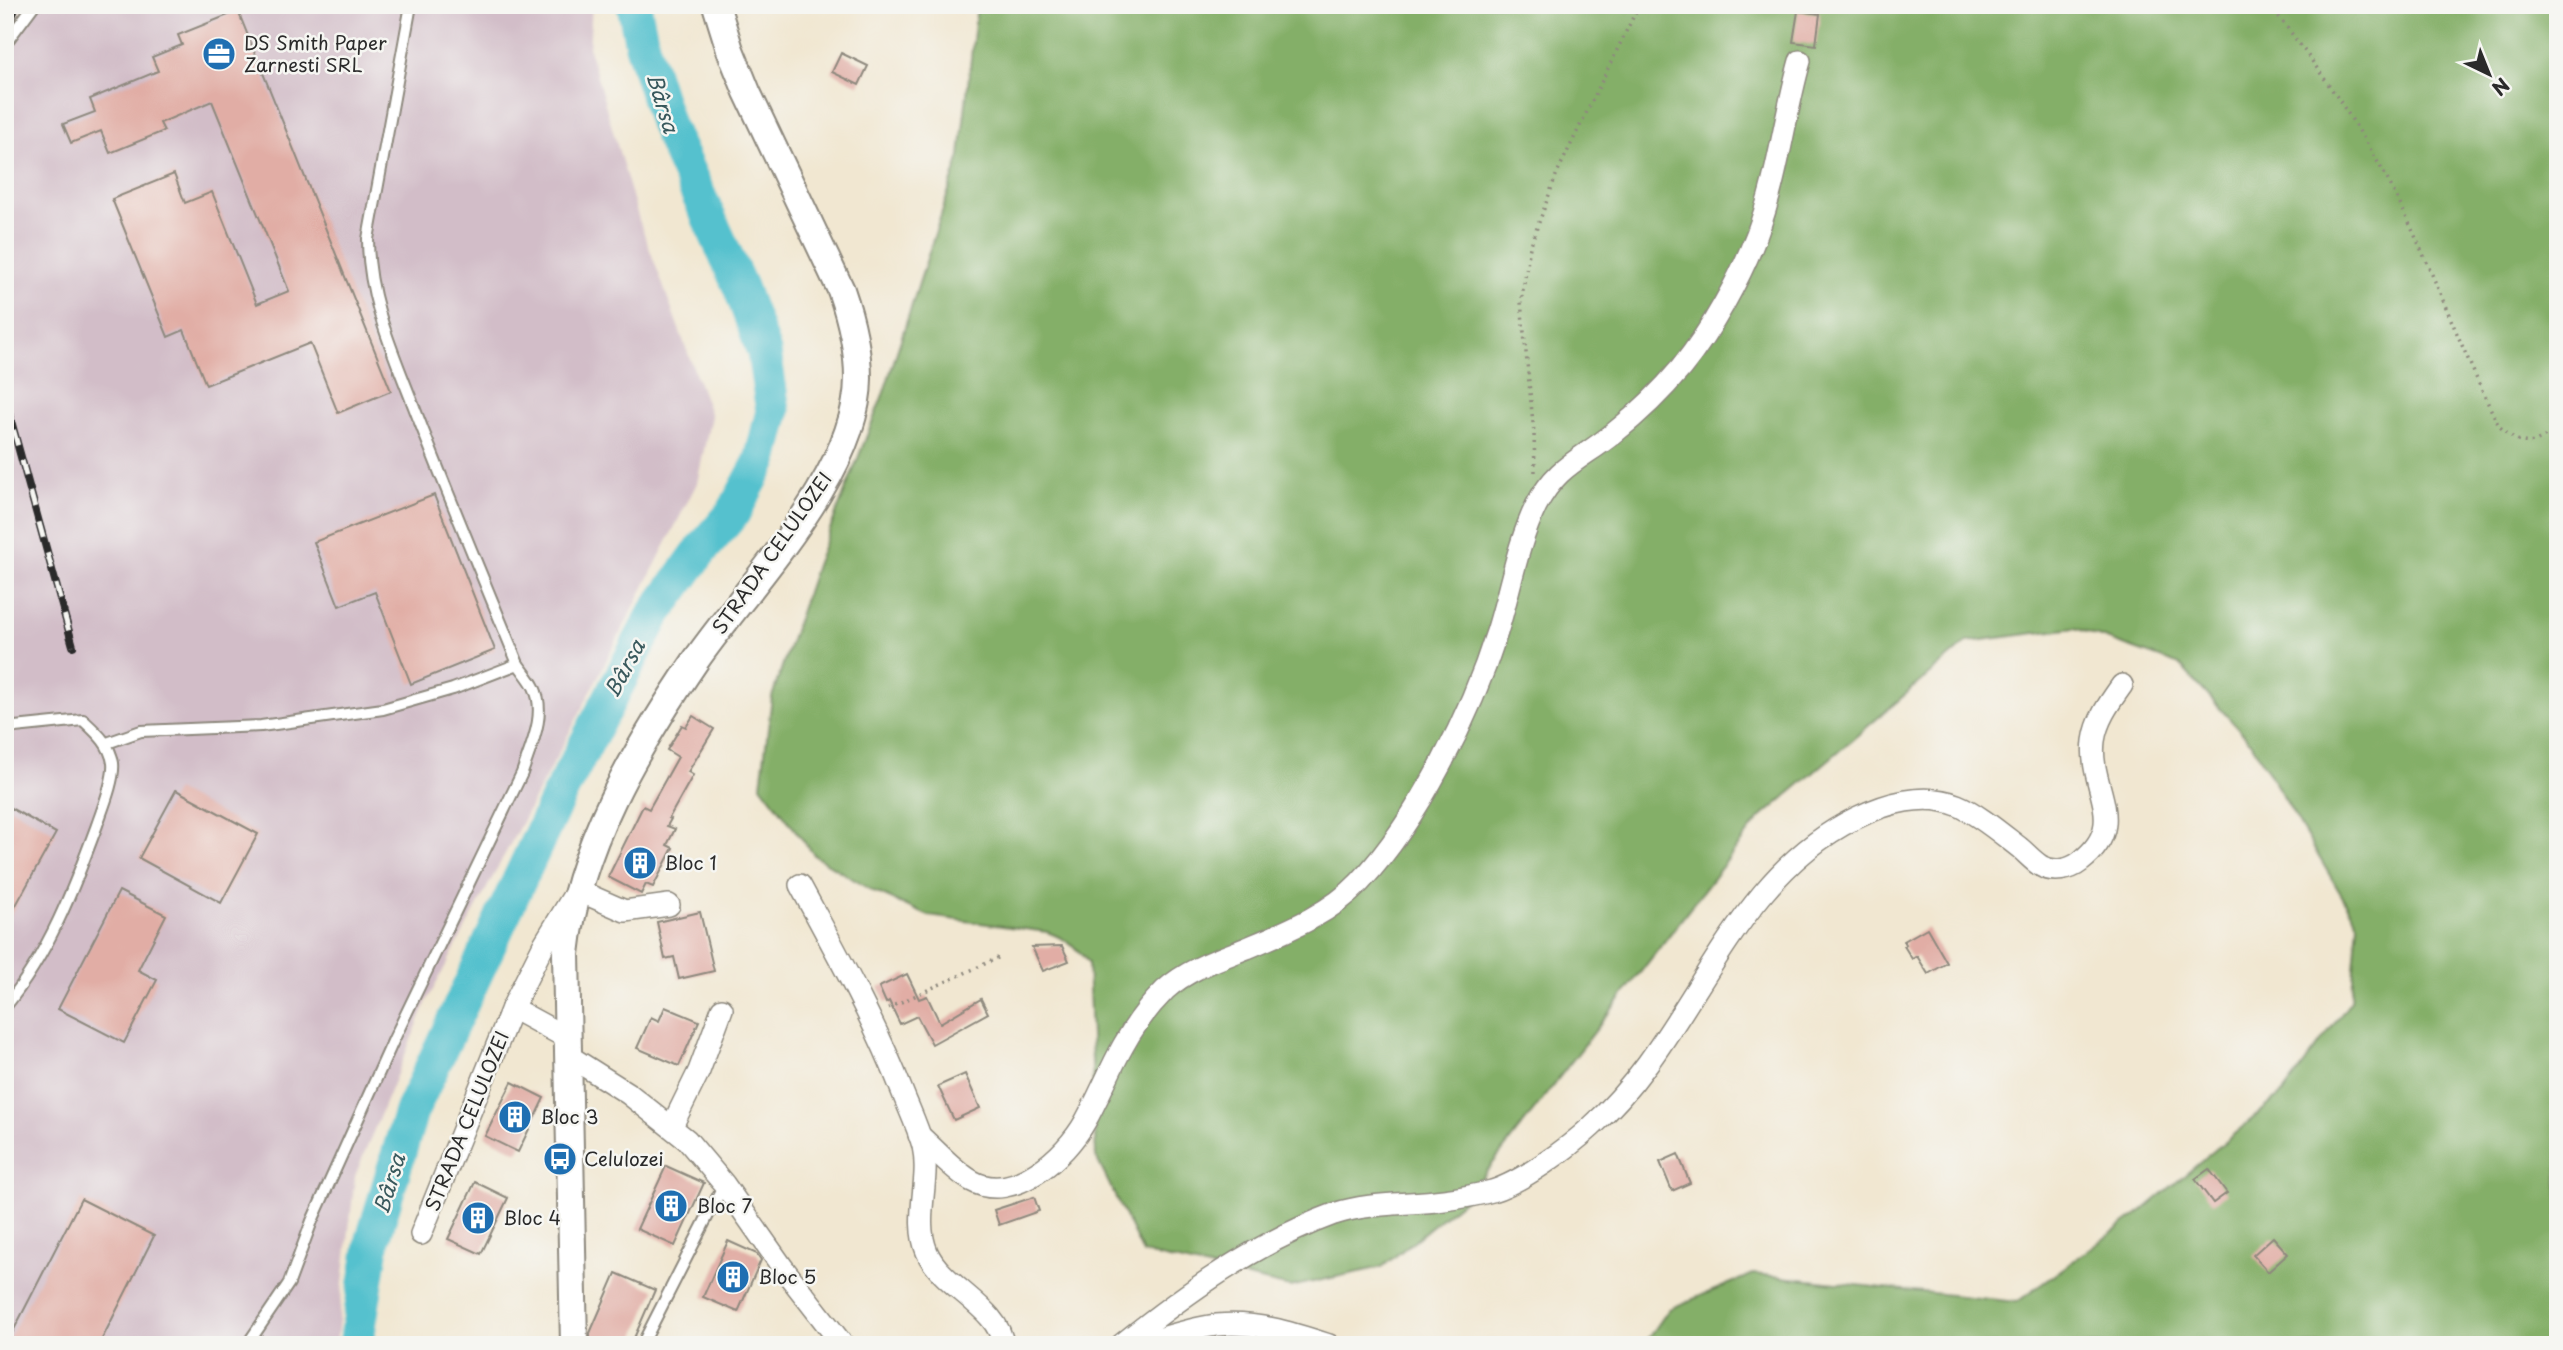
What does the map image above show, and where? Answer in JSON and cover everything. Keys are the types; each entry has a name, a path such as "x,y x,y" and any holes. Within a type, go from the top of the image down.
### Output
{"street":[{"name":"STRADA CELULOZEI","path":"574,1345 566,954 577,890 613,800 648,736 696,660 822,487 842,449 853,412 858,381 851,317 841,290 747,92 716,5"},
{"path":"919,1135 972,1181 993,1188 1012,1185 1032,1177 1058,1156 1084,1125 1126,1041 1150,1006 1168,987 1202,965 1311,919 1356,887 1388,851 1469,708 1497,633 1536,506 1559,471 1611,436 1651,401 1682,367 1722,308 1757,234 1800,61"},
{"path":"1121,1345 1198,1286 1287,1234 1337,1213 1383,1203 1443,1200 1494,1190 1564,1150 1594,1125 1629,1087 1698,989 1738,923 1778,876 1818,842 1854,818 1888,805 1929,799 1958,805 2042,867 2058,871 2076,865 2095,850 2105,832 2107,811 2098,783 2094,741 2104,710 2122,685"},
{"path":"800,885 870,1017 919,1135 923,1148 925,1183 922,1235 926,1250 946,1278 985,1312 1002,1334 1003,1345"},
{"name":"STRADA CELULOZEI","path":"421,1234 512,1008 544,944 577,890"},
{"path":"577,890 625,911 669,905"},
{"name":"STRADA CELULOZEI","path":"512,1008 672,1126 705,1160 843,1345"},
{"path":"672,1126 699,1071 722,1009"},
{"path":"1138,1345 1215,1325 1243,1324 1283,1330 1329,1345"}],"lane":[{"path":"5,44 34,5"},
{"path":"247,1345 289,1283 312,1221 388,1051 522,773 535,736 540,706 534,686 517,664 428,444 376,308 368,269 368,239 411,5"},
{"path":"107,743 141,731 261,726 383,709 453,689 517,664"},
{"path":"5,728 83,720 107,743 114,765 105,802 69,901 32,971 5,1007"},
{"path":"642,1345 723,1184"}],"path":[{"path":"1536,506 1534,433 1521,302 1530,247 1557,173 1639,5"},
{"path":"2270,5 2320,71 2360,132 2401,206 2499,426 2513,440 2537,443 2548,437 2558,423"},
{"path":"870,1017 1000,957"}],"shaded area":[{"path":"25,5 592,5 589,49 639,220 711,416 697,483 575,722 427,1001 355,1176 336,1345 5,1345 5,37"}],"green space":[{"path":"977,5 2558,5 2558,1345 1644,1345 1669,1309 1753,1274 2017,1302 2142,1211 2283,1093 2351,1001 2358,923 2251,742 2180,665 2075,628 1967,642 1759,819 1466,1198 1382,1267 1290,1287 1143,1253 1096,1157 1088,963 1084,957 1070,944 1047,932 929,916 871,890 815,856 761,785 772,697 816,565 884,392 960,156"}],"building":[{"path":"238,11 391,391 338,413 310,343 206,385 184,330 168,337 112,199 174,174 185,203 212,192 257,304 289,291 212,101 160,123 164,131 110,153 101,131 71,143 63,124 95,112 90,99 158,71 152,57 182,45 178,35"},
{"path":"1798,11 1820,14 1816,45 1793,42"},
{"path":"841,53 868,66 859,85 832,72"},
{"path":"434,495 495,650 411,684 375,592 339,606 314,542"},
{"path":"693,716 714,729 688,772 693,775 669,818 671,819 667,826 675,829 667,845 673,848 653,887 646,884 641,894 608,877 643,806 649,809 678,757 667,750 682,725 686,727"},
{"path":"176,790 258,834 221,903 139,858"},
{"path":"5,805 56,833 5,925"},
{"path":"119,891 166,915 138,970 157,980 124,1043 58,1009"},
{"path":"700,912 714,971 679,979 674,957 665,959 657,922"},
{"path":"1927,928 1947,963 1928,974 1917,956 1912,959 1904,946 1904,941"},
{"path":"1062,946 1069,961 1043,971 1032,947"},
{"path":"907,974 919,999 927,996 940,1023 981,999 988,1013 932,1044 917,1016 900,1024 879,987"},
{"path":"665,1007 699,1021 679,1066 637,1048 651,1017 659,1021"},
{"path":"965,1074 980,1108 954,1120 938,1086"},
{"name":"Bloc 3","path":"512,1082 544,1098 518,1152 485,1136"},
{"path":"1678,1154 1690,1183 1672,1191 1660,1162"},
{"name":"Bloc 7","path":"666,1166 704,1183 675,1246 637,1229"},
{"path":"2209,1169 2227,1193 2213,1203 2195,1179"},
{"name":"Bloc 4","path":"475,1182 508,1198 481,1254 448,1239"},
{"path":"1034,1197 1039,1211 999,1225 994,1210"},
{"path":"81,1199 154,1236 99,1345 6,1345"},
{"path":"2273,1237 2288,1254 2268,1272 2253,1255"},
{"name":"Bloc 5","path":"728,1241 757,1254 761,1260 738,1312 703,1297"},
{"path":"616,1273 655,1290 631,1345 599,1345 590,1341 590,1333"}],"waterway":[{"name":"Bârsa","path":"356,1345 373,1239 411,1112 560,793 654,615 698,554 733,513 761,461 773,411 764,352 740,287 667,125 642,45 634,5"}],"railway":[{"path":"5,31 17,5"},
{"path":"5,399 73,646"}],"place":[{"name":"DS Smith Paper Zarnesti SRL","path":"219,54"},
{"name":"Bloc 1","path":"640,863"},
{"name":"Bloc 3","path":"515,1117"},
{"name":"Celulozei","path":"560,1159"},
{"name":"Bloc 7","path":"671,1206"},
{"name":"Bloc 4","path":"478,1218"},
{"name":"Bloc 5","path":"733,1277"}]}
